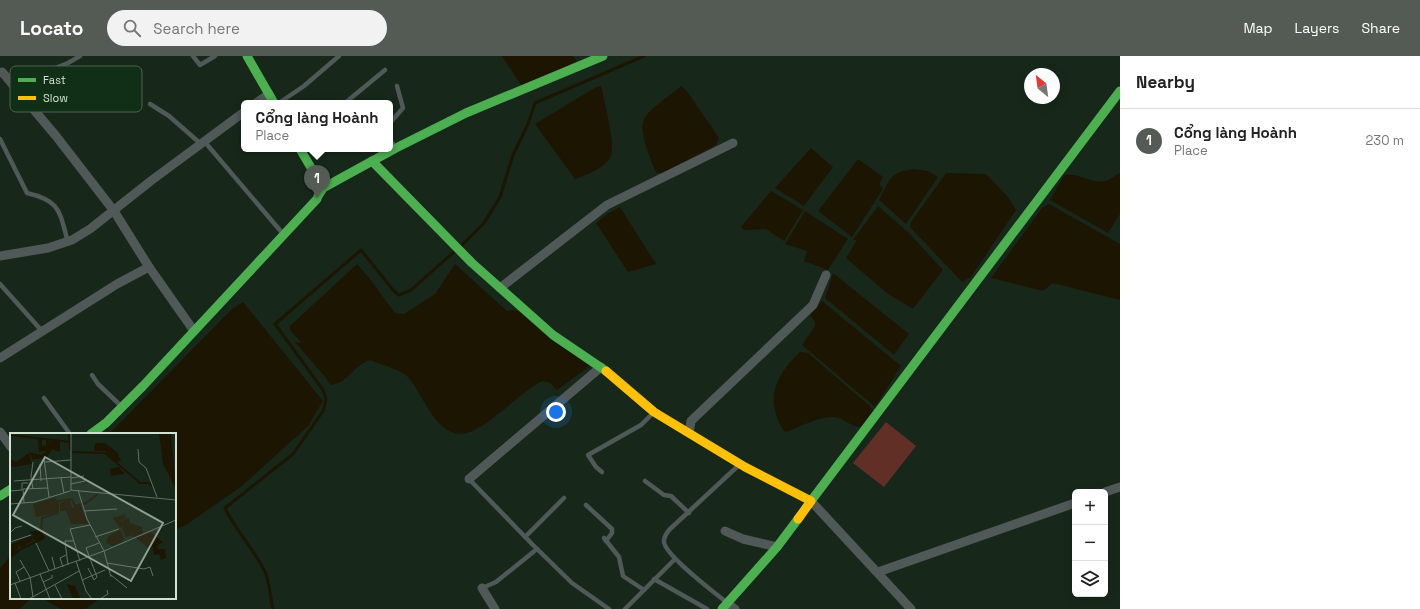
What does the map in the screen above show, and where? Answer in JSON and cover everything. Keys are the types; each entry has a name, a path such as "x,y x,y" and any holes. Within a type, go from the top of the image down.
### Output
{"street":[{"path":"246,56 272,100"},
{"path":"393,150 466,113 604,56"},
{"path":"2,72 10,82"},
{"path":"736,609 725,606 777,547 1120,91"},
{"path":"260,100 269,94"},
{"path":"34,112 114,211 148,266 194,331"},
{"path":"0,256 48,248 68,242 90,230 241,114"},
{"path":"500,288 607,205 733,143"},
{"path":"302,152 323,188"},
{"path":"92,433 122,408 284,235 317,198 323,188 389,152"},
{"path":"372,161 462,253 553,335 601,367 654,412 741,464 811,501 911,609"},
{"path":"0,358 148,266"},
{"path":"689,433 691,421 813,305 826,275"},
{"path":"469,479 601,367"},
{"path":"0,432 10,446"},
{"path":"1108,491 1120,487"},
{"path":"0,496 10,490"},
{"path":"878,572 1072,504"},
{"path":"725,531 743,539 777,547"},
{"path":"482,588 495,609"}],"lane":[{"path":"60,66 80,56"},
{"path":"193,56 200,65 215,56"},
{"path":"283,100 304,86 339,56"},
{"path":"349,100 385,70"},
{"path":"393,120 403,108 397,86"},
{"path":"150,104 169,116 203,143 284,235"},
{"path":"0,139 27,193 49,200 60,213 68,242"},
{"path":"393,144 396,148"},
{"path":"0,284 42,332"},
{"path":"92,375 98,384 122,408"},
{"path":"44,398 69,433"},
{"path":"602,472 596,467 588,455 641,425 654,412"},
{"path":"725,606 675,559 665,546 665,535 741,464"},
{"path":"469,479 572,584 609,609"},
{"path":"645,481 664,495 671,496 689,513"},
{"path":"525,537 564,498"},
{"path":"586,505 612,529 612,533 605,540 619,557 623,576 644,590"},
{"path":"482,588 496,582 537,549"},
{"path":"625,609 675,559"},
{"path":"654,579 707,609"}],"shaded area":[{"path":"502,56 573,56 577,61 523,88"},
{"path":"601,86 611,133 611,156 605,164 590,173 575,179 535,124 596,87"},
{"path":"681,86 686,90 719,138 716,145 661,174 656,172 648,153 643,130 644,119 651,110"},
{"path":"811,148 833,167 804,206 775,188"},
{"path":"858,159 883,177 879,184 883,189 852,237 818,211"},
{"path":"914,169 928,171 938,177 906,224 879,200 891,178 900,172"},
{"path":"946,173 986,174 1008,197 1016,210 971,277 962,282 910,227 911,222"},
{"path":"1120,173 1120,214 1108,233 1050,200 1064,175 1074,175 1095,181 1106,181"},
{"path":"771,191 803,210 784,241 766,229 744,230 741,227"},
{"path":"1049,204 1120,244 1120,300 1053,283 1043,291 991,278 1042,208"},
{"path":"878,206 908,232 943,270 913,309 888,294 846,258 857,240 853,240"},
{"path":"620,207 656,264 628,272 596,223"},
{"path":"805,211 848,239 828,270 804,261 807,251 785,244"},
{"path":"357,264 395,313 404,314 435,294 455,264 507,311 518,311 590,366 557,390 550,383 542,381 479,428 470,432 459,434 449,431 441,425 426,406 409,378 401,372 370,360 364,362 346,378 336,384 330,385 326,378 295,342 302,343 290,330 290,326"},
{"path":"833,273 909,334 894,355 825,298"},
{"path":"822,301 901,366 875,407 802,345 815,326 815,322 810,315"},
{"path":"243,302 323,401 308,426 242,486 186,525 176,530 176,433 110,433 232,309"},
{"path":"800,352 808,353 870,406 873,411 861,427 857,427 836,417 826,417 814,420 786,432 783,430 776,413 774,393 783,371"},
{"path":"886,422 916,446 884,487 853,463"},
{"path":"10,556 10,599 30,599 20,609 0,609 0,568"},
{"path":"99,599 86,609 61,609 45,600"}],"waterway":[{"path":"461,246 484,223 500,197 513,155 528,124 535,103 644,56"},
{"path":"273,609 265,572 225,508 293,454 323,411 326,399 323,390 275,324 361,250 393,290 399,295 411,290 455,251"}],"traffic: fast":[{"path":"247,56 272,100"},
{"path":"393,150 466,113 603,56"},
{"path":"811,501 1120,91"},
{"path":"302,152 323,188"},
{"path":"318,196 323,188 389,152"},
{"path":"372,161 472,263 553,335 606,371"},
{"path":"92,433 106,423 143,386 317,199"},
{"path":"0,496 10,490"},
{"path":"722,609 777,547 798,519"}],"traffic: slow":[{"path":"606,371 654,412 745,467 811,501 798,519"}],"place":[{"name":"Cổng làng Hoành","path":"317,198"}]}
